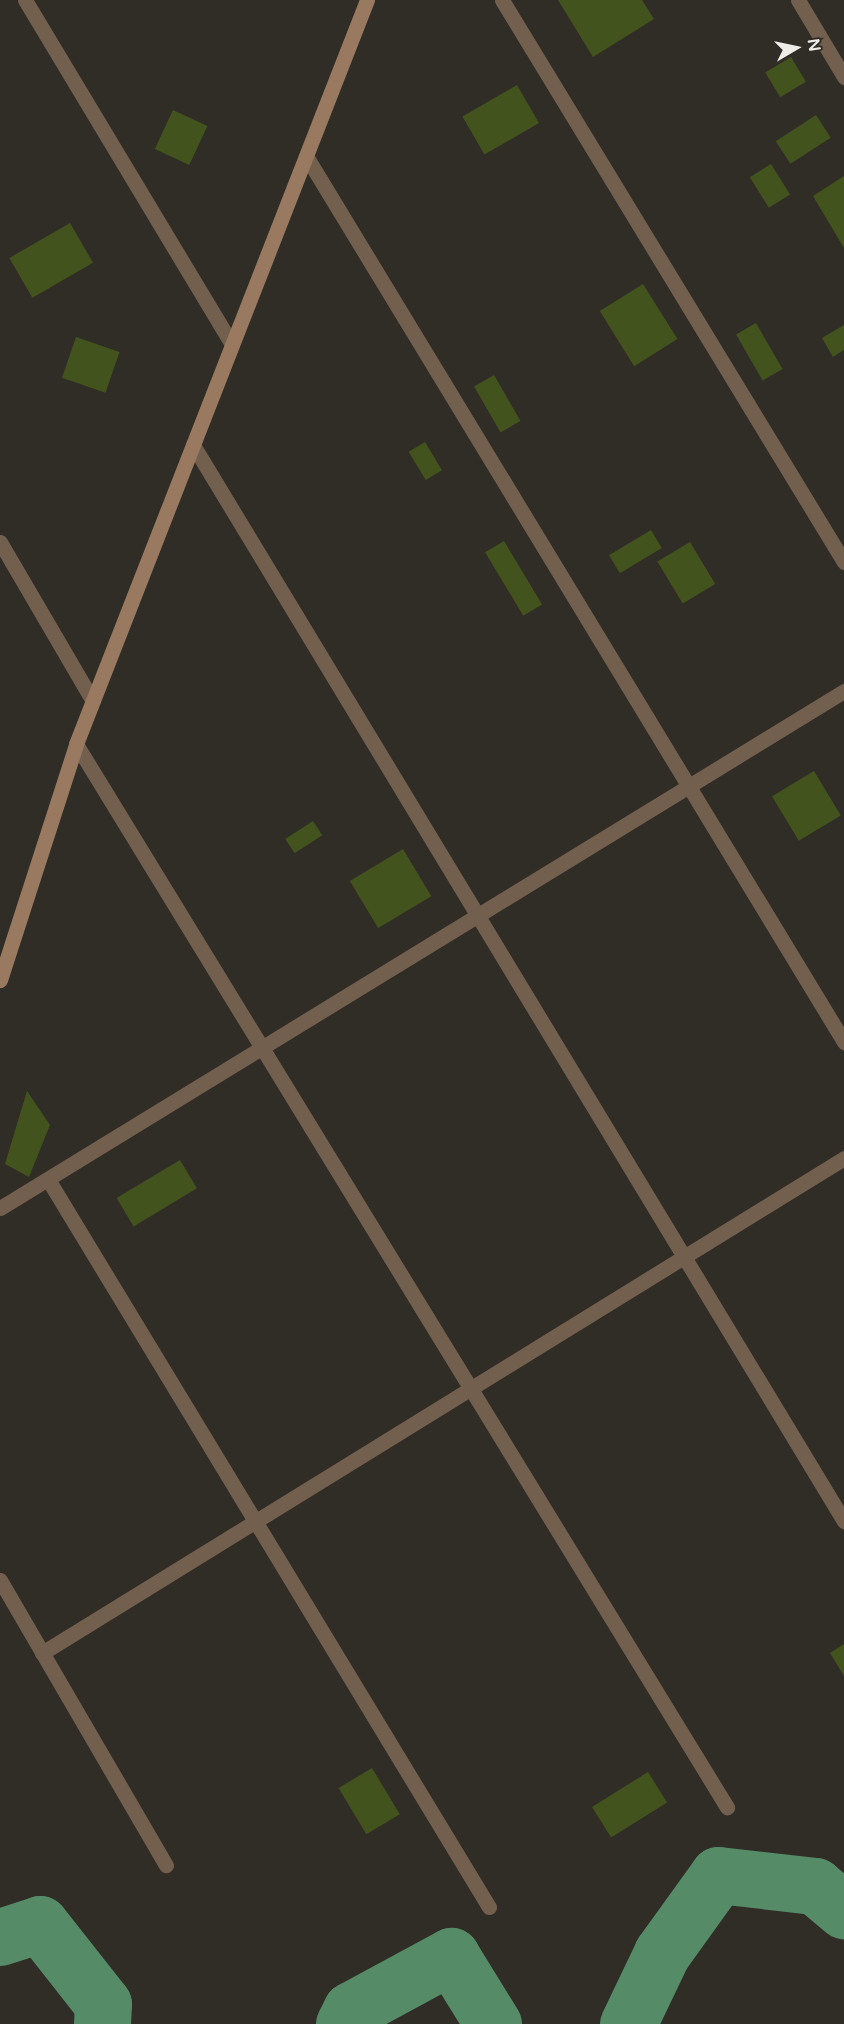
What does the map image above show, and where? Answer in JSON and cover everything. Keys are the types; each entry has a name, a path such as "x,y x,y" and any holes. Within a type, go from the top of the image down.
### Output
{"street":[{"path":"25,0 232,344"},
{"path":"0,980 76,744 367,0"},
{"path":"502,0 844,562"},
{"path":"798,0 844,77"},
{"path":"306,156 844,1041"},
{"path":"193,445 844,1521"},
{"path":"0,542 93,701"},
{"path":"0,1208 49,1181 844,691"},
{"path":"76,744 727,1807"},
{"path":"42,1653 844,1158"},
{"path":"49,1181 489,1907"},
{"path":"0,1580 166,1865"}],"building":[{"path":"558,0 642,0 654,19 593,57"},
{"path":"791,57 806,82 780,97 765,72"},
{"path":"517,85 539,123 484,155 462,116"},
{"path":"173,110 207,126 189,165 155,149"},
{"path":"816,115 831,138 790,164 776,141"},
{"path":"771,164 790,195 769,208 750,177"},
{"path":"844,176 844,248 813,196"},
{"path":"70,223 93,263 32,298 9,258"},
{"path":"643,284 677,339 634,366 600,311"},
{"path":"756,323 782,369 763,380 736,334"},
{"path":"844,325 844,350 833,357 822,338"},
{"path":"76,337 119,352 105,393 62,378"},
{"path":"494,375 520,421 501,432 474,386"},
{"path":"425,442 442,470 426,480 409,452"},
{"path":"651,530 662,548 620,573 609,555"},
{"path":"504,541 542,604 523,616 485,552"},
{"path":"690,542 715,584 683,604 657,562"},
{"path":"814,771 841,816 799,841 772,796"},
{"path":"313,821 322,835 295,853 285,839"},
{"path":"403,849 431,896 378,928 350,881"},
{"path":"27,1091 50,1125 29,1177 5,1164"},
{"path":"180,1160 197,1188 134,1226 117,1198"},
{"path":"844,1644 844,1676 830,1653"},
{"path":"372,1768 400,1814 366,1834 339,1788"},
{"path":"648,1772 667,1803 611,1838 592,1807"}],"waterway":[{"path":"628,2024 662,1953 718,1875 815,1886 844,1910"},
{"path":"0,1937 40,1924 103,2004 102,2024"},
{"path":"344,2024 351,2010 451,1956 493,2024"}]}
